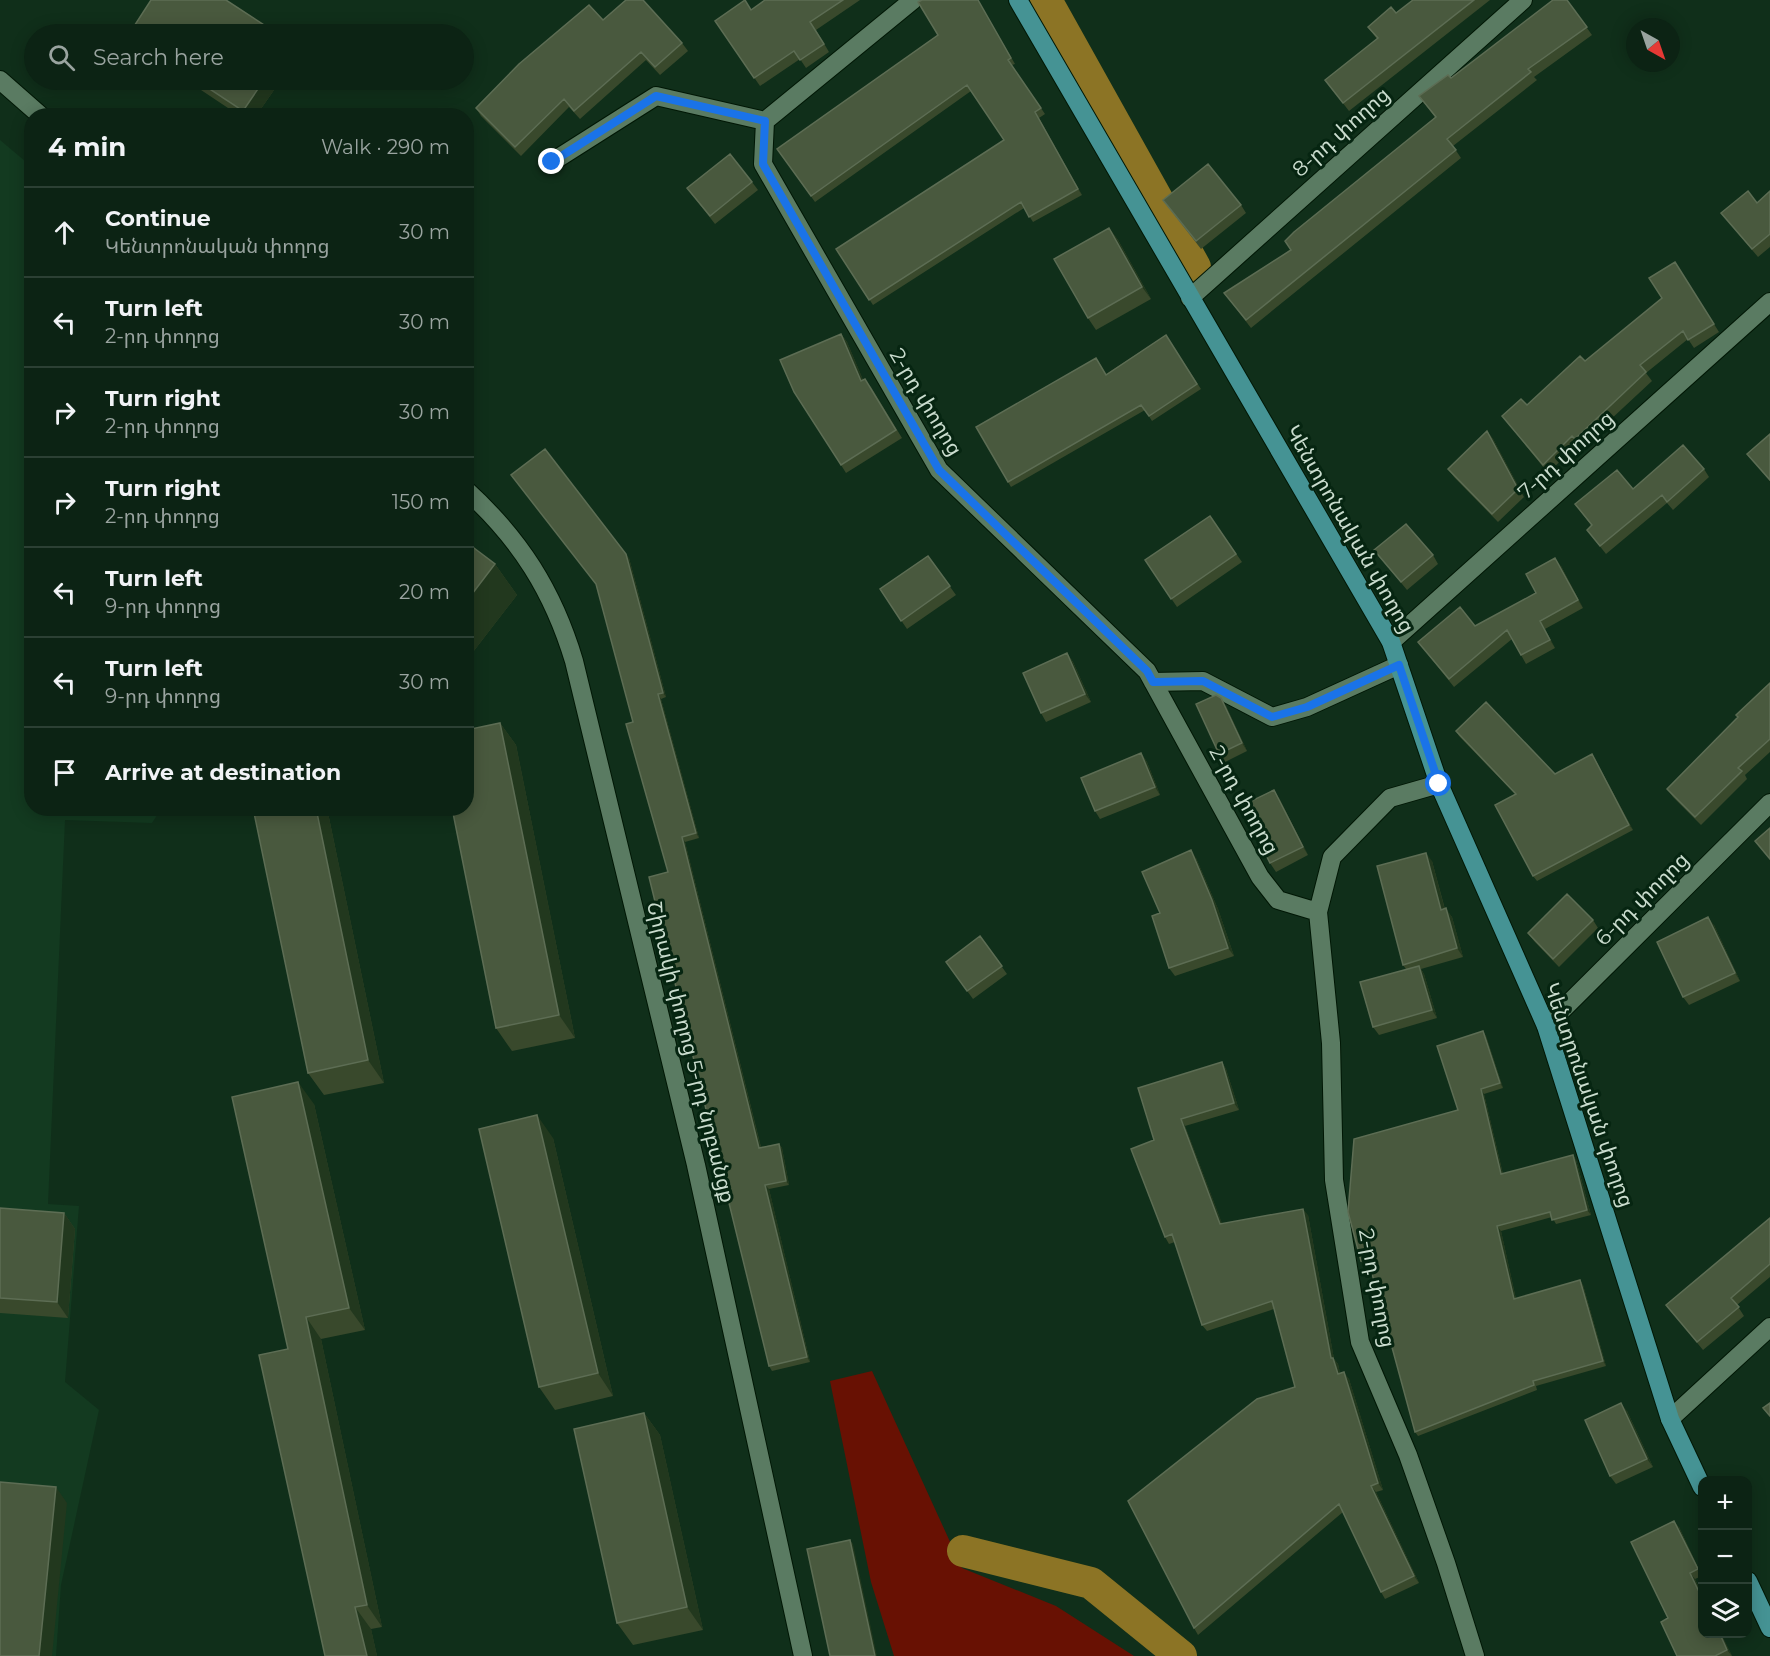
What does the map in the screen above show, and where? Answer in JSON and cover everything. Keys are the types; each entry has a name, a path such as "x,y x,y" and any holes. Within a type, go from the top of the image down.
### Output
{"main road":[{"name":"Կենտրոնական փողոց","path":"1018,0 1391,642 1439,784 1546,1026 1670,1419 1698,1478"},
{"path":"1749,1584 1770,1628"}],"street":[{"path":"552,162 656,96 765,121 913,0"},
{"name":"8-րդ փողոց","path":"1190,298 1522,0"},
{"path":"0,80 32,108"},
{"name":"2-րդ փողոց","path":"765,121 763,164 939,470 1147,671 1260,877 1278,900 1318,912"},
{"name":"7-րդ փողոց","path":"1391,642 1770,302"},
{"name":"Շիրակի փողոց 5-րդ նրբանցք","path":"474,498 517,543 541,579 562,620 574,661 696,1165 803,1656"},
{"path":"1153,682 1203,681 1272,717 1307,707 1399,665"},
{"name":"2-րդ փողոց","path":"1439,784 1390,798 1332,857 1318,912 1331,1043 1334,1180 1360,1341 1408,1455 1446,1563 1475,1656"},
{"name":"6-րդ փողոց","path":"1546,1026 1770,803"},
{"path":"1670,1419 1770,1327"}],"shaded area":[{"path":"0,140 24,160 24,816 156,816 152,823 65,820 48,1204 79,1206 65,1382 99,1410 61,1585 56,1656 0,1656"},
{"path":"872,1371 962,1568 1056,1606 1134,1656 894,1656 871,1582 830,1381"}],"building":[{"path":"151,0 226,0 263,24 135,24"},
{"path":"626,0 643,0 682,43 655,67 641,52 574,111 564,99 515,147 476,108 519,64 589,5 603,20"},
{"path":"745,0 751,10 765,0 843,0 810,22 824,44 800,60 794,51 754,78 715,21"},
{"path":"922,0 978,0 1011,58 1008,60 1041,108 1035,112 1078,189 1029,217 1021,202 869,300 836,249 1004,140 967,85 811,196 777,149 938,35 918,2"},
{"path":"1413,0 1474,0 1343,103 1325,80 1378,38 1368,27 1391,7 1396,13"},
{"path":"1553,0 1567,0 1587,27 1528,69 1531,72 1447,139 1456,150 1246,320 1224,293 1291,250 1285,241 1294,232 1436,117 1419,96 1448,75 1451,78"},
{"path":"211,90 257,90 245,108 238,108"},
{"path":"730,154 752,182 710,216 687,188"},
{"path":"1208,164 1241,205 1196,241 1163,200"},
{"path":"1748,191 1757,203 1770,191 1770,234 1752,249 1721,213"},
{"path":"1109,228 1142,287 1088,318 1054,259"},
{"path":"1675,262 1714,324 1688,340 1683,331 1640,365 1646,372 1575,439 1572,436 1543,465 1502,416 1521,399 1527,405 1580,356 1585,361 1662,298 1649,278"},
{"path":"841,334 861,381 865,379 896,430 841,465 794,392 780,360"},
{"path":"1166,335 1197,384 1149,416 1141,405 1008,482 976,427 1096,358 1106,375"},
{"path":"1487,431 1518,489 1492,514 1448,469"},
{"path":"1770,434 1770,480 1747,454"},
{"path":"1683,445 1704,469 1667,502 1662,495 1600,546 1587,530 1592,525 1575,504 1617,470 1633,489"},
{"path":"545,449 626,554 663,693 658,694 696,833 682,837 759,1148 779,1144 786,1181 765,1185 807,1357 769,1366 649,877 668,872 626,724 633,722 596,584 511,475"},
{"path":"1210,516 1236,554 1171,599 1145,560"},
{"path":"1406,524 1433,555 1401,582 1374,550"},
{"path":"474,548 495,564 474,592"},
{"path":"928,556 950,586 901,621 880,589"},
{"path":"1555,558 1578,600 1540,621 1550,640 1521,655 1507,630 1449,679 1418,642 1460,607 1475,626 1536,593 1526,574"},
{"path":"1067,653 1085,694 1041,713 1023,673"},
{"path":"1770,683 1770,739 1738,768 1742,771 1695,817 1667,789 1738,717 1736,715"},
{"path":"1216,695 1221,698 1242,743 1219,754 1196,704"},
{"path":"1486,702 1555,774 1592,754 1629,825 1533,876 1495,805 1516,794 1456,731"},
{"path":"500,723 559,1015 496,1028 454,816 474,816 474,728"},
{"path":"1141,753 1155,787 1095,811 1081,778"},
{"path":"1274,790 1303,847 1270,863 1241,806"},
{"path":"255,816 318,816 368,1060 308,1073"},
{"path":"1770,828 1770,859 1755,841"},
{"path":"1191,850 1212,900 1228,948 1169,968 1152,916 1160,913 1142,872"},
{"path":"1426,853 1441,910 1446,908 1457,948 1403,965 1377,866"},
{"path":"1567,894 1593,920 1553,959 1528,933"},
{"path":"1708,917 1735,973 1683,997 1657,942"},
{"path":"980,936 1002,966 967,991 946,962"},
{"path":"1419,966 1432,1010 1373,1027 1360,982"},
{"path":"1483,1031 1500,1083 1481,1089 1501,1174 1573,1155 1587,1210 1552,1220 1550,1212 1497,1226 1514,1299 1580,1280 1603,1361 1533,1381 1534,1385 1415,1432 1368,1259 1361,1261 1348,1212 1354,1139 1458,1110 1437,1046"},
{"path":"1222,1062 1234,1103 1181,1119 1220,1224 1303,1209 1331,1358 1333,1358 1338,1374 1344,1372 1378,1483 1371,1486 1414,1576 1381,1592 1339,1504 1194,1628 1128,1501 1257,1399 1295,1387 1272,1301 1202,1325 1172,1234 1165,1237 1131,1149 1154,1140 1138,1088"},
{"path":"298,1082 349,1308 306,1317 367,1605 355,1607 367,1656 325,1656 259,1355 288,1349 232,1097"},
{"path":"537,1115 598,1373 539,1387 479,1129"},
{"path":"0,1208 64,1213 57,1302 0,1298"},
{"path":"1770,1218 1770,1264 1731,1298 1739,1307 1697,1342 1666,1305"},
{"path":"1621,1403 1647,1459 1610,1476 1585,1420"},
{"path":"1770,1403 1770,1416 1763,1408"},
{"path":"644,1413 687,1607 617,1623 574,1429"},
{"path":"0,1482 56,1487 39,1656 0,1656"},
{"path":"1674,1521 1698,1569 1690,1573 1698,1590 1698,1638 1722,1638 1727,1650 1715,1656 1677,1656 1661,1622 1668,1618 1631,1542"},
{"path":"850,1540 875,1656 830,1656 807,1549"}],"waterway":[{"path":"1046,0 1195,267"},
{"path":"963,1551 1091,1583 1181,1656"}],"route":[{"path":"552,162 656,96 765,121 763,164 939,470 1147,671 1153,682 1203,681 1272,717 1307,707 1399,665 1439,784"}]}
